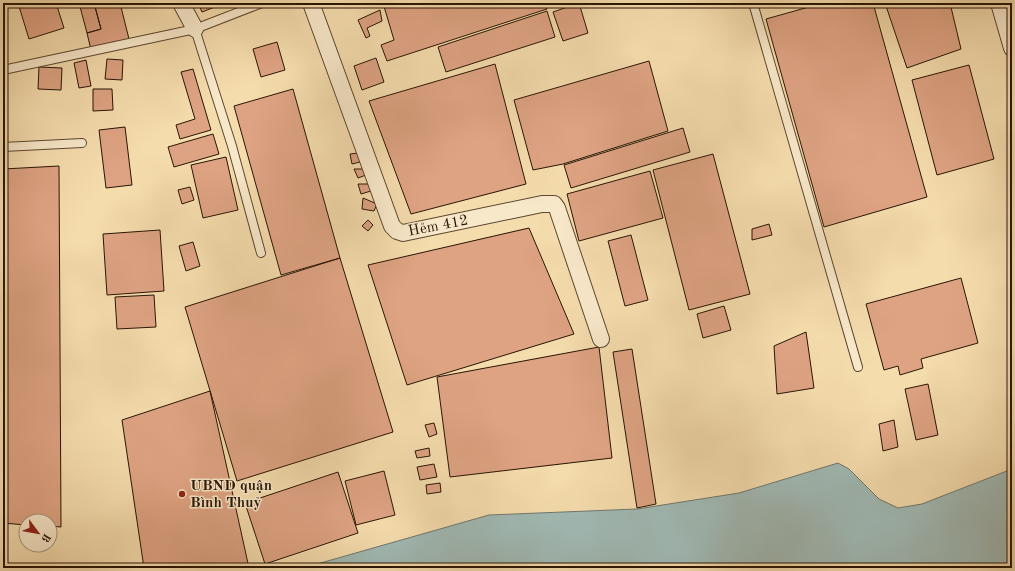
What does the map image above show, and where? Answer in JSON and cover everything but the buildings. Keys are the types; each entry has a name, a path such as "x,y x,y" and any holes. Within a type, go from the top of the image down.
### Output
{"street":[{"path":"181,3 195,29"},
{"name":"Hẻm 412","path":"311,3 394,229 403,233 542,204 554,204 557,208 601,339"},
{"path":"999,3 1012,48"}],"lane":[{"path":"3,70 195,29 262,3"},
{"path":"753,3 858,367"},
{"path":"195,29 232,146 261,253"},
{"path":"3,146 82,143"}],"water":[{"path":"838,463 849,469 879,499 898,508 922,504 1012,469 1012,568 303,568 489,515 637,509 739,493"}],"place":[{"name":"UBND quận Bình Thuỷ","path":"182,494"}]}
